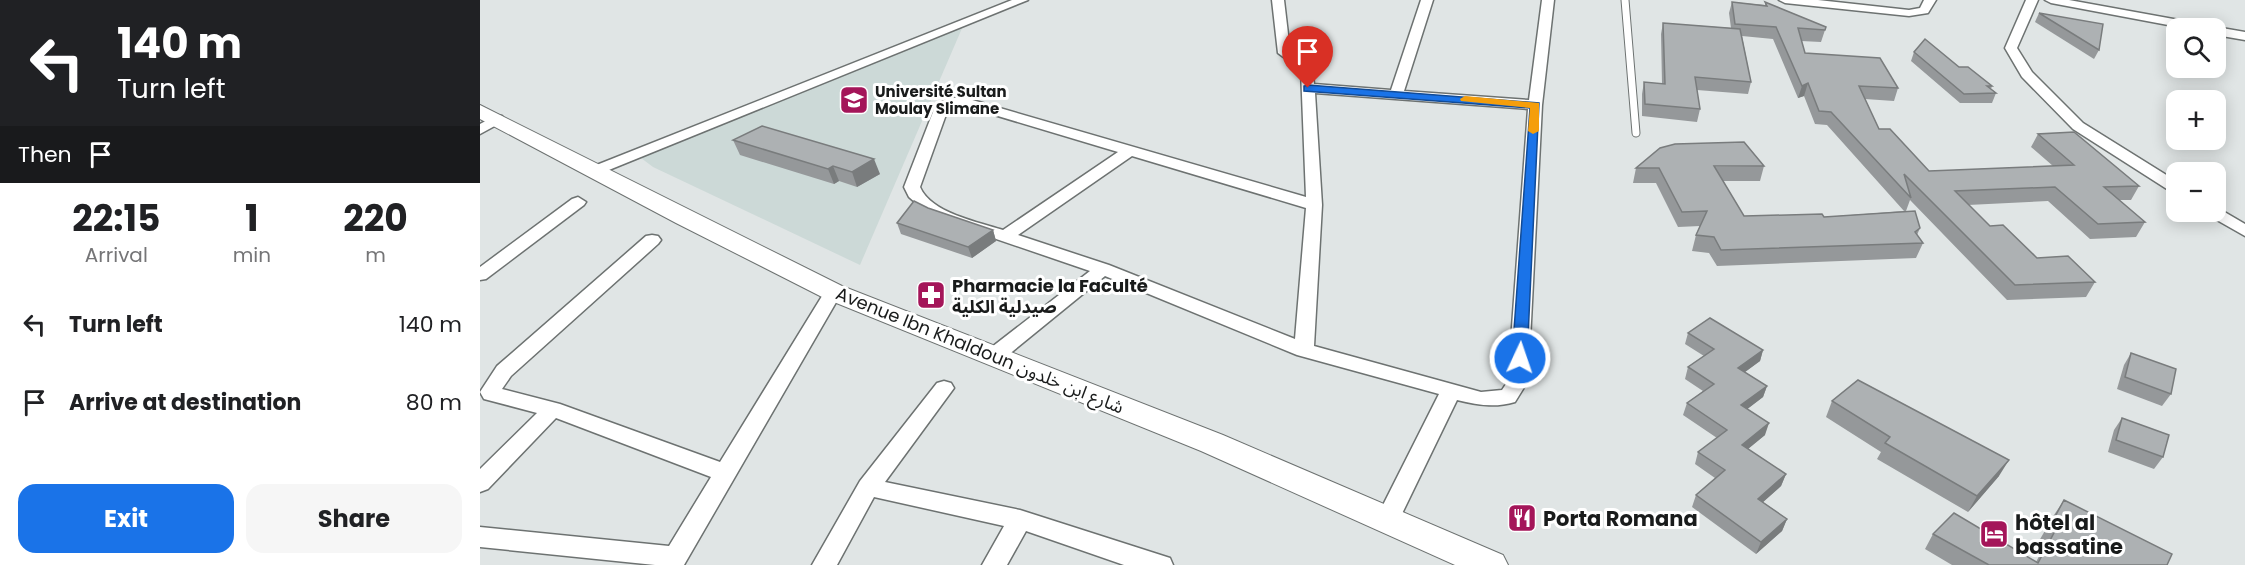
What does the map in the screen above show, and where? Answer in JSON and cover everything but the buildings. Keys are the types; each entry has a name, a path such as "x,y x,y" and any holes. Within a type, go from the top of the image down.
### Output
{"street":[{"path":"594,171 1022,0"},
{"path":"1278,0 1284,52 1307,69 1314,205 1304,351"},
{"path":"1396,94 1427,0"},
{"path":"1314,205 966,102 946,104 942,107 912,187 915,194 938,214 1103,269 1304,351 1481,399 1495,400 1508,397 1518,381 1535,105 1548,0"},
{"path":"1785,0 1823,2 1909,13 1924,10 1930,0"},
{"path":"2032,0 2011,48 2027,74 2078,126 2166,182"},
{"path":"2050,0 2166,22"},
{"path":"2138,0 2138,17"},
{"path":"2226,33 2245,36"},
{"path":"1308,88 1535,105"},
{"name":"Avenue Ibn Khaldoun شارع ابن خلدون","path":"486,120 594,171 833,292 1212,443 1491,565"},
{"path":"1006,236 1131,150"},
{"path":"480,275 578,202"},
{"path":"2226,219 2245,231"},
{"path":"652,240 504,372 490,391 491,394 552,409 726,474"},
{"path":"995,356 1103,269"},
{"path":"480,537 674,561 833,292"},
{"path":"824,565 868,487 944,388"},
{"path":"1388,519 1451,390"},
{"path":"480,483 552,409"},
{"path":"868,487 1020,520 1148,564"},
{"path":"994,565 1020,520"}],"lane":[{"path":"1625,0 1636,133"}],"shaded area":[{"name":"Université Sultan Moulay Slimane","path":"966,19 860,265 653,167 641,158"}],"slow traffic":[{"path":"1465,99 1535,105 1533,131"}],"place":[{"name":"Université Sultan Moulay Slimane","path":"854,100"},
{"name":"Pharmacie la Faculté صيدلية الكلية","path":"931,295"},
{"name":"Porta Romana","path":"1522,518"},
{"name":"hôtel al bassatine","path":"1994,534"}],"route":[{"path":"1308,88 1535,105 1520,358"}]}
